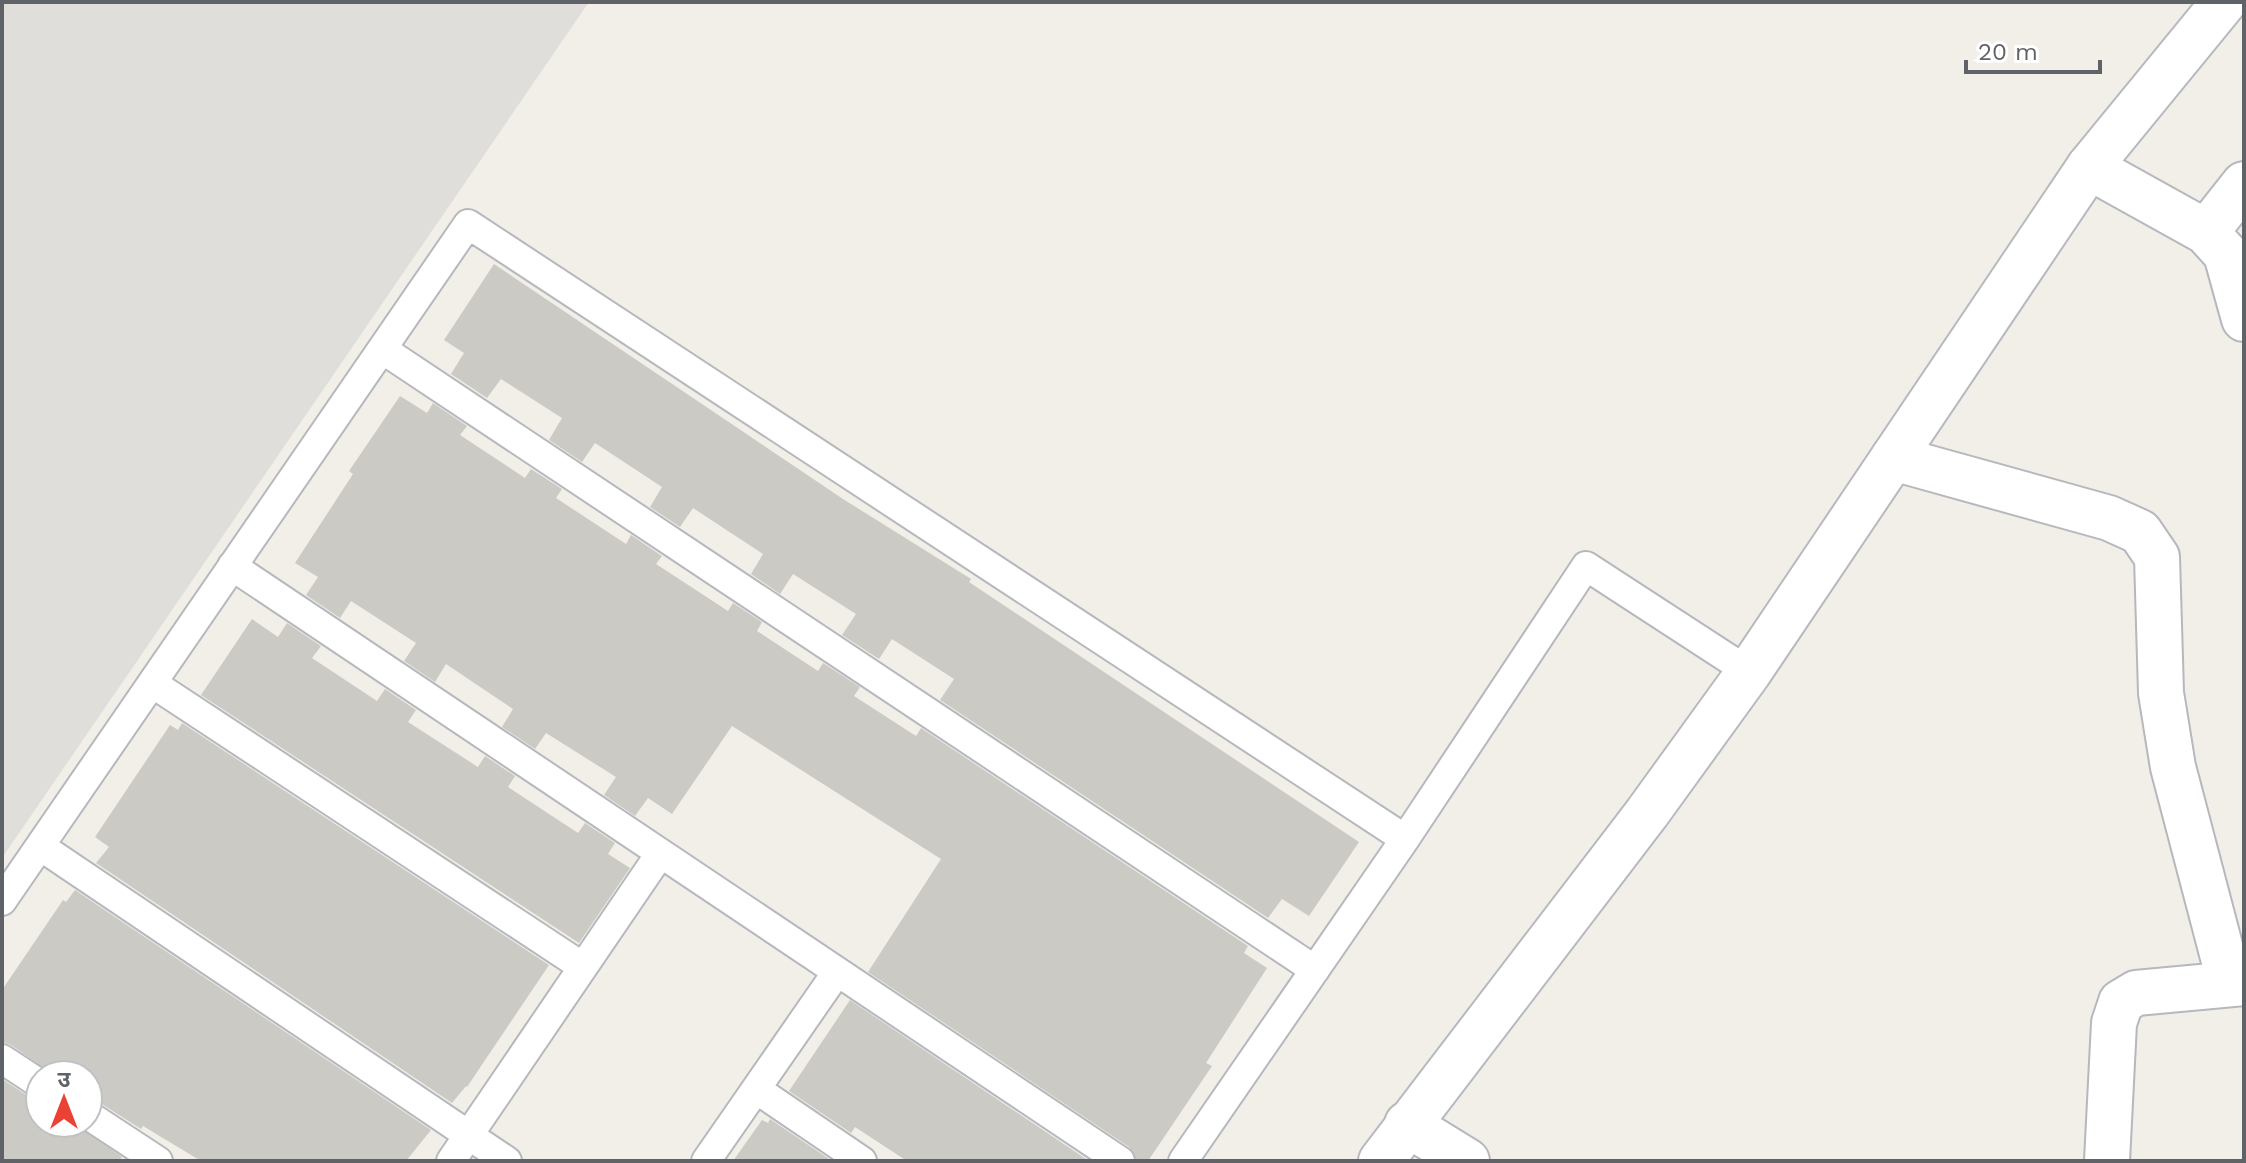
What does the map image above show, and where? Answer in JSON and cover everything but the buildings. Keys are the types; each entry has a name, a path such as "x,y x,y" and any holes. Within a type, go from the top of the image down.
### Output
{"street":[{"path":"1381,1161 1647,813 1749,672 2089,167 2224,2"},
{"path":"2089,167 2231,206 2226,254 2244,319"},
{"path":"1893,458 2109,518 2140,532 2157,557 2161,693 2173,767 2237,984 2136,993 2121,1002 2114,1023 2107,1161"},
{"path":"1407,1124 1467,1161"}],"lane":[{"path":"2,901 468,224 1405,839"},
{"path":"382,349 1315,970"},
{"path":"232,566 1120,1161"},
{"path":"1183,1161 1405,839 1586,566 1749,672"},
{"path":"152,683 583,967"},
{"path":"40,846 507,1161"},
{"path":"451,1161 660,854"},
{"path":"706,1161 837,972"},
{"path":"2,1059 24,1073"},
{"path":"756,1089 862,1161"},
{"path":"104,1126 158,1161"}],"shaded area":[{"path":"2,2 589,2 2,858"}]}
